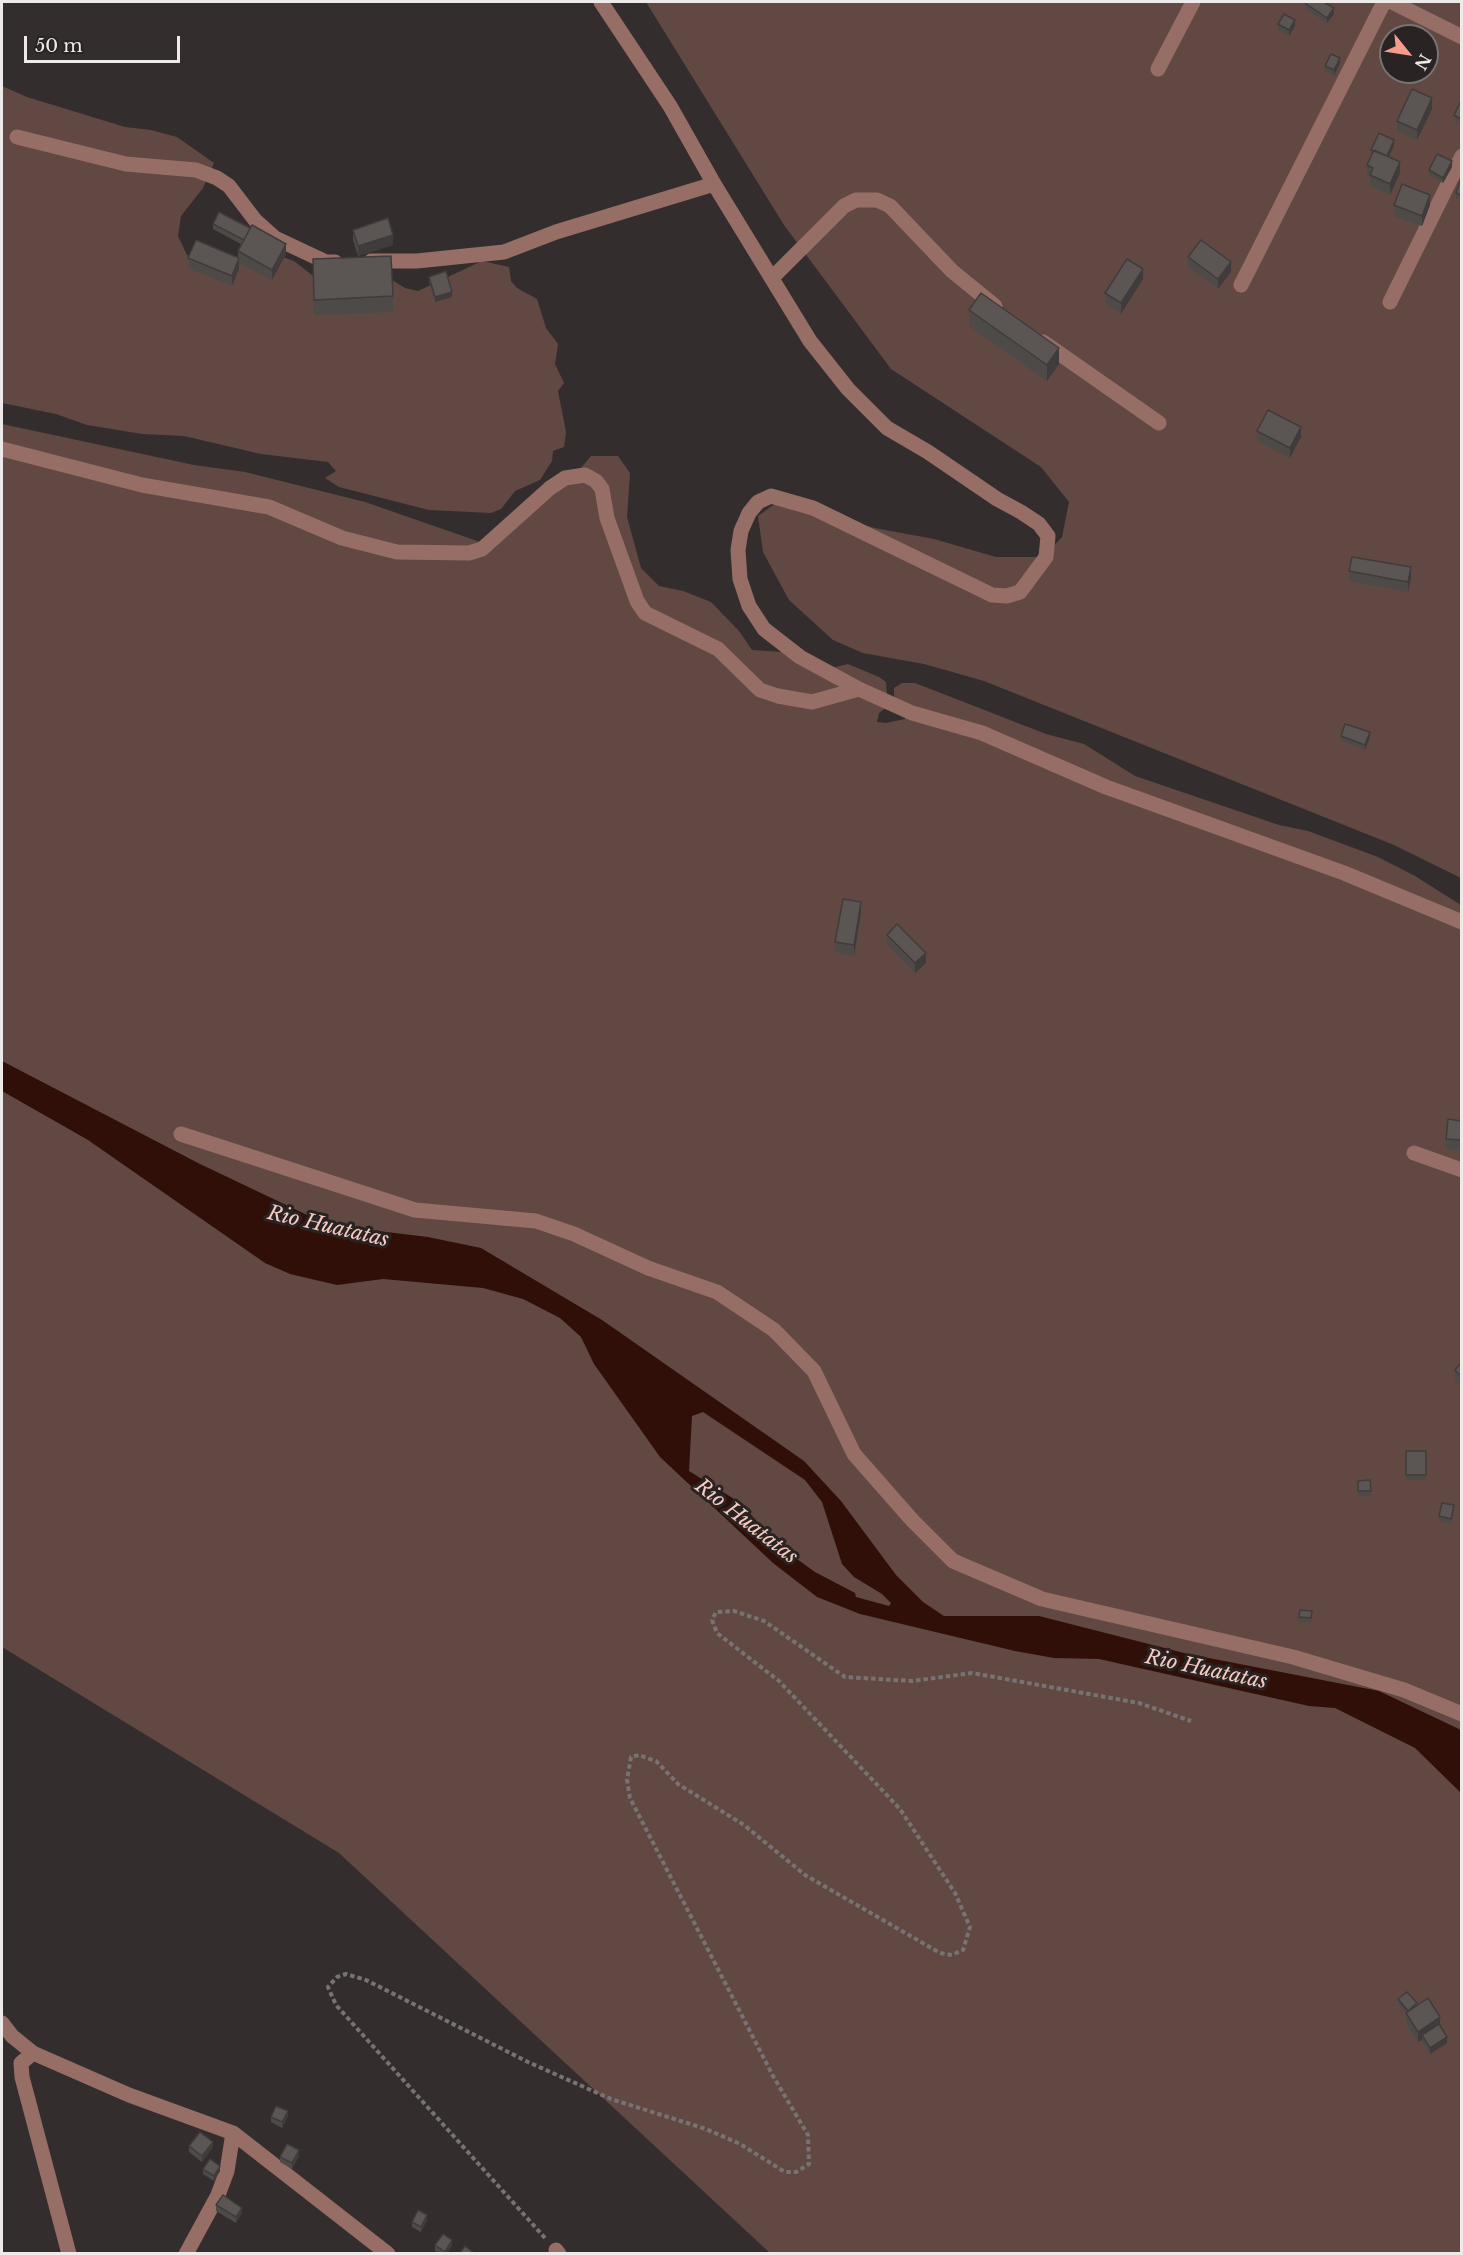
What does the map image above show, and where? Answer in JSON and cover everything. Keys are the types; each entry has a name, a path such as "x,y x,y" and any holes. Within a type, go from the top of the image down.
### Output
{"street":[{"path":"601,2 670,106 714,184 810,341 848,389 887,428 1039,524 1048,536 1046,557 1020,592 1007,596 992,595 813,508 771,496 758,501 748,513 741,531 738,550 740,579 749,606 764,629 800,657 912,713 982,734 1134,797 1344,873 1460,922"},
{"path":"1158,69 1193,2"},
{"path":"1241,285 1384,2"},
{"path":"1392,2 1461,37"},
{"path":"17,137 126,164 196,170 229,186 255,220 275,238 326,262 417,261 504,252 556,232 714,184"},
{"path":"1390,302 1461,156"},
{"path":"772,278 844,206 856,200 877,200 890,206 952,271 1005,313"},
{"path":"1032,334 1159,423"},
{"path":"2,449 142,485 269,507 342,538 397,552 469,553 482,549 550,488 565,478 585,475 596,481 602,489 607,518 637,601 645,613 718,649 760,690 812,702 860,689"},
{"path":"182,1134 415,1210 536,1221 574,1234 648,1268 717,1292 774,1330 814,1371 854,1454 912,1520 953,1561 1042,1599 1293,1657 1404,1690 1461,1714"},
{"path":"1413,1153 1461,1170"},
{"path":"2,2023 12,2036 33,2053 129,2095 233,2133 388,2253"},
{"path":"33,2053 21,2063 22,2077 69,2253"},
{"path":"189,2252 219,2195 227,2171 233,2133"}],"path":[{"path":"557,2252 336,2005 328,1987 337,1977 346,1974 366,1980 528,2062 611,2099 706,2129 740,2144 784,2172 796,2172 809,2164 808,2135 773,2076 630,1798 627,1780 631,1757 639,1755 656,1761 678,1784 744,1825 805,1875 940,1953 952,1955 963,1950 970,1927 955,1893 900,1809 779,1681 717,1633 712,1620 716,1612 734,1611 764,1621 845,1677 912,1681 972,1673 1139,1703 1191,1721"}],"shaded area":[{"path":"646,2 1461,2 1461,878 1394,845 984,681 924,664 863,653 833,640 789,600 763,552 758,516 776,503 875,528 934,539 996,557 1043,557 1062,537 1069,502 1041,467 891,369 784,225"},
{"path":"2,86 27,97 125,127 151,130 177,137 214,163 203,188 181,216 178,236 187,255 207,262 269,252 294,261 317,279 392,280 405,288 418,291 482,261 509,267 511,281 517,288 537,299 546,328 558,344 555,364 564,383 558,391 566,432 564,447 553,451 552,461 540,480 515,491 501,509 491,513 429,510 339,487 325,478 336,471 328,462 261,454 184,436 142,434 87,425 56,414 2,403"},
{"path":"2,424 194,465 245,472 365,502 483,543 580,469 591,456 618,456 630,473 627,517 641,568 659,586 683,591 711,602 739,631 752,650 797,653 828,669 848,664 879,677 886,682 888,706 879,713 877,722 886,723 905,719 905,711 894,696 894,688 902,683 915,683 1046,734 1084,744 1135,776 1279,825 1308,831 1378,857 1415,876 1461,905 1461,2253 770,2253 339,1853 2,1647"}],"water":[{"name":"Rio Huatatas","path":"2,1061 198,1163 328,1225 428,1237 481,1248 602,1320 804,1461 841,1501 896,1575 923,1602 944,1616 1039,1616 1188,1654 1379,1691 1461,1730 1461,1793 1415,1748 1335,1708 1309,1706 1099,1659 1054,1658 1015,1651 860,1614 817,1597 773,1563 660,1457 594,1364 581,1337 560,1318 523,1299 483,1288 383,1279 337,1285 290,1274 265,1263 88,1140 2,1091","holes":["703,1412 805,1480 822,1502 842,1564 854,1577 882,1594 891,1603 889,1606 856,1597 855,1593 815,1572 783,1549 739,1502 689,1471 692,1416"]}],"building":[{"path":"1306,2 1324,2 1334,8 1327,18"},
{"path":"1284,14 1295,20 1289,30 1278,24"},
{"path":"1331,54 1340,58 1334,70 1325,66"},
{"path":"1412,89 1432,98 1417,130 1397,121"},
{"path":"1461,101 1461,119 1454,115"},
{"path":"1379,133 1394,140 1387,156 1371,150"},
{"path":"1374,150 1400,162 1390,184 1370,175 1373,168 1367,165"},
{"path":"1437,154 1452,161 1443,178 1429,170"},
{"path":"1461,182 1461,195 1456,193"},
{"path":"1402,184 1430,195 1422,216 1394,205"},
{"path":"219,212 250,228 244,240 213,224"},
{"path":"388,218 393,235 358,246 353,230"},
{"path":"252,225 286,244 272,270 238,251"},
{"path":"196,240 239,258 232,276 188,258"},
{"path":"1201,240 1231,262 1218,279 1188,257"},
{"path":"391,256 393,296 314,300 313,259"},
{"path":"1127,259 1143,269 1121,303 1105,293"},
{"path":"446,271 452,292 435,297 429,277"},
{"path":"981,293 1059,348 1047,365 969,310"},
{"path":"1268,410 1301,427 1290,448 1257,431"},
{"path":"1352,557 1411,567 1408,582 1349,571"},
{"path":"1345,724 1370,732 1365,745 1341,736"},
{"path":"843,899 861,902 854,945 835,942"},
{"path":"897,924 926,953 915,963 887,935"},
{"path":"1448,1119 1461,1121 1461,1140 1446,1139"},
{"path":"1461,1363 1461,1376 1455,1370"},
{"path":"1406,1451 1426,1451 1426,1475 1406,1475"},
{"path":"1370,1480 1371,1491 1358,1491 1358,1481"},
{"path":"1442,1503 1454,1505 1451,1519 1439,1516"},
{"path":"1300,1610 1312,1611 1311,1618 1299,1617"},
{"path":"1407,1992 1417,2003 1408,2011 1398,1999"},
{"path":"1428,1998 1440,2017 1418,2032 1406,2013"},
{"path":"1439,2024 1447,2037 1430,2048 1422,2035"},
{"path":"276,2106 288,2111 282,2122 271,2117"},
{"path":"200,2132 213,2142 202,2156 189,2146"},
{"path":"287,2144 299,2150 292,2163 280,2157"},
{"path":"210,2159 220,2166 214,2176 203,2169"},
{"path":"223,2195 242,2208 236,2217 216,2205"},
{"path":"418,2210 427,2215 421,2227 412,2222"},
{"path":"443,2234 452,2240 445,2252 435,2245"},
{"path":"465,2246 474,2253 460,2253"}]}
